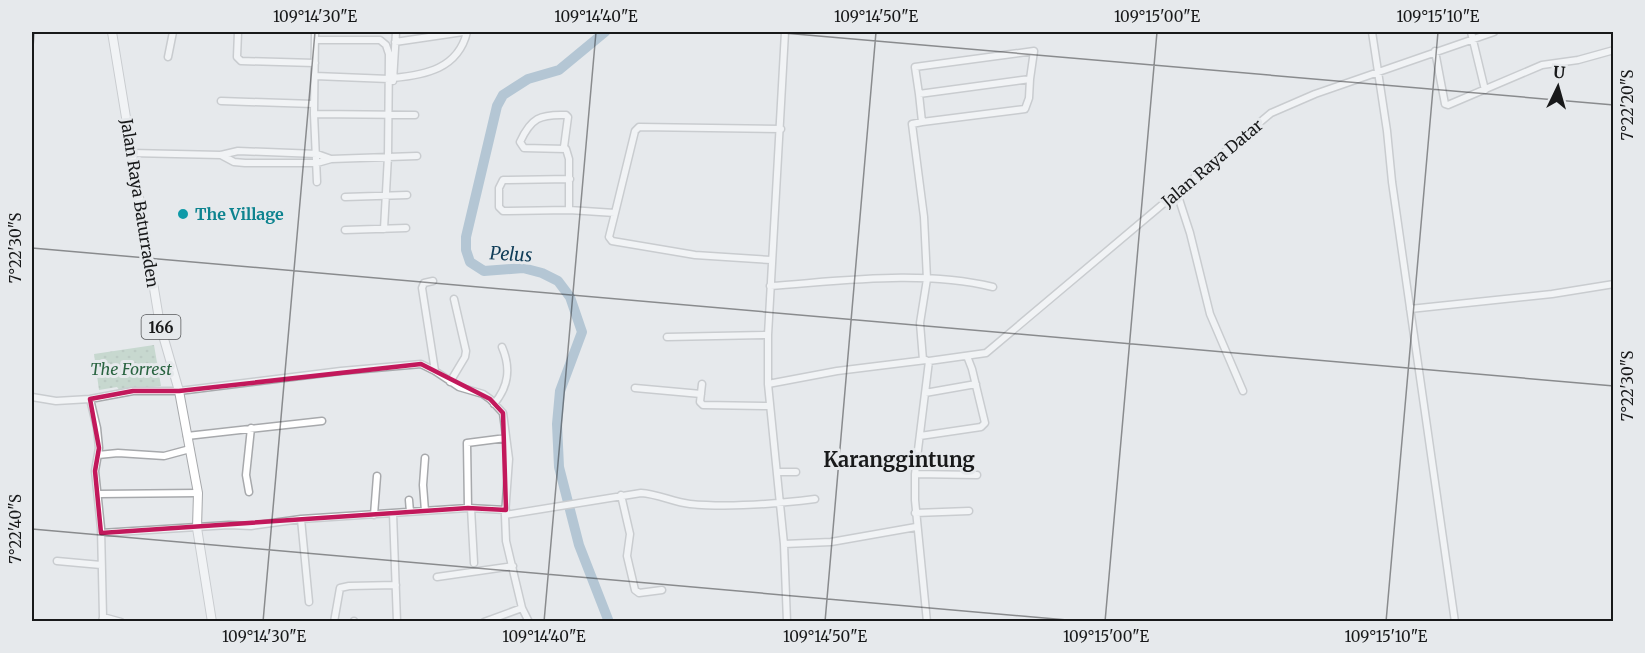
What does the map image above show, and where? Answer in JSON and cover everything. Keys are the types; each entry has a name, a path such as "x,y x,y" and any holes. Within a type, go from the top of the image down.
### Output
{"main road":[{"name":"Jalan Raya Baturraden","path":"112,32 160,325 179,391 198,493 197,528 212,621"}],"street":[{"path":"168,57 173,32"},
{"path":"238,32 237,57 241,61 315,63"},
{"path":"315,32 318,40"},
{"path":"317,182 314,104 315,63 320,32"},
{"path":"384,229 391,79 396,32"},
{"path":"315,76 391,79 423,75 443,66 460,47 465,32 395,42"},
{"path":"785,32 781,129 771,260 768,384 781,503 787,621"},
{"path":"1372,32 1455,621"},
{"name":"Jalan Raya Datar","path":"768,384 837,371 986,353 1271,113 1315,93 1435,51 1472,35 1494,32"},
{"path":"1472,35 1485,90"},
{"path":"318,40 374,39 383,41 389,54 391,79"},
{"path":"1435,51 1446,105 1542,65 1578,60 1614,50"},
{"path":"922,122 915,67 1034,51 1029,98 1025,109 912,124 924,217 927,279 920,323 926,360 925,393 915,474 916,527 927,621"},
{"path":"919,94 1030,79"},
{"path":"221,101 314,104"},
{"path":"314,114 415,115"},
{"path":"564,147 524,148 520,142 532,122 539,117 566,115 568,117 564,147 569,159 569,210"},
{"path":"771,260 695,255 612,241 609,237 635,130 639,127 781,129"},
{"path":"131,153 221,155 243,151 317,154 331,159"},
{"path":"243,151 243,162"},
{"path":"221,155 234,162 317,163 331,159 417,156"},
{"path":"570,179 503,180 499,188 498,204 503,211 569,210 615,213"},
{"path":"1177,193 1190,233 1210,314 1243,391"},
{"path":"345,197 407,195"},
{"path":"345,230 406,228"},
{"path":"770,286 874,279 927,279 955,280 993,287"},
{"path":"433,281 423,283 422,288 435,371"},
{"path":"1410,309 1552,294 1614,284"},
{"path":"450,382 465,357 466,351 454,299"},
{"path":"667,337 768,334"},
{"path":"494,405 503,391 509,368 502,347"},
{"path":"920,436 984,425 985,420 967,356"},
{"path":"32,397 56,401 90,399 134,391 179,391 341,371 421,364 450,382 483,394 503,413 509,459 505,512 507,568 520,609 529,621"},
{"path":"702,384 700,402 702,405 770,406"},
{"path":"925,393 976,384"},
{"path":"635,388 701,394"},
{"path":"90,399 97,428 96,471 101,533 102,619 121,621"},
{"path":"188,436 322,421"},
{"path":"249,492 246,475 251,428"},
{"path":"474,563 466,444 506,438"},
{"path":"98,455 118,453 164,456 190,449"},
{"path":"425,458 423,485 425,511"},
{"path":"778,472 796,472"},
{"path":"915,474 977,475"},
{"path":"374,514 376,476"},
{"path":"99,494 198,493"},
{"path":"101,533 251,526 301,519 469,508 505,512 555,507 621,495 651,494 682,503 707,505 781,503 815,499"},
{"path":"621,495 630,534 627,556 635,590 639,593 662,590"},
{"path":"409,500 410,512"},
{"path":"915,513 969,511"},
{"path":"393,513 397,621"},
{"path":"301,519 309,602"},
{"path":"784,544 831,542 916,527"},
{"path":"57,561 101,566"},
{"path":"437,577 507,568"},
{"path":"334,621 340,588 396,585"},
{"path":"484,621 496,619 520,609"}],"highlighted area":[{"path":"421,364 490,399 503,413 506,510 468,508 101,533 95,471 99,448 90,399 133,391 179,391"}],"green space":[{"name":"The Forrest","path":"154,345 161,386 120,391 117,387 99,390 94,354"}],"waterway":[{"name":"Pelus","path":"605,32 559,70 528,79 503,95 497,106 466,237 466,250 470,262 484,271 523,268 542,273 558,281 570,297 582,332 560,391 557,424 559,467 579,545 609,622"}],"place":[{"name":"The Village","path":"183,214"}],"district":[{"name":"Karanggintung","path":"899,459"}]}
